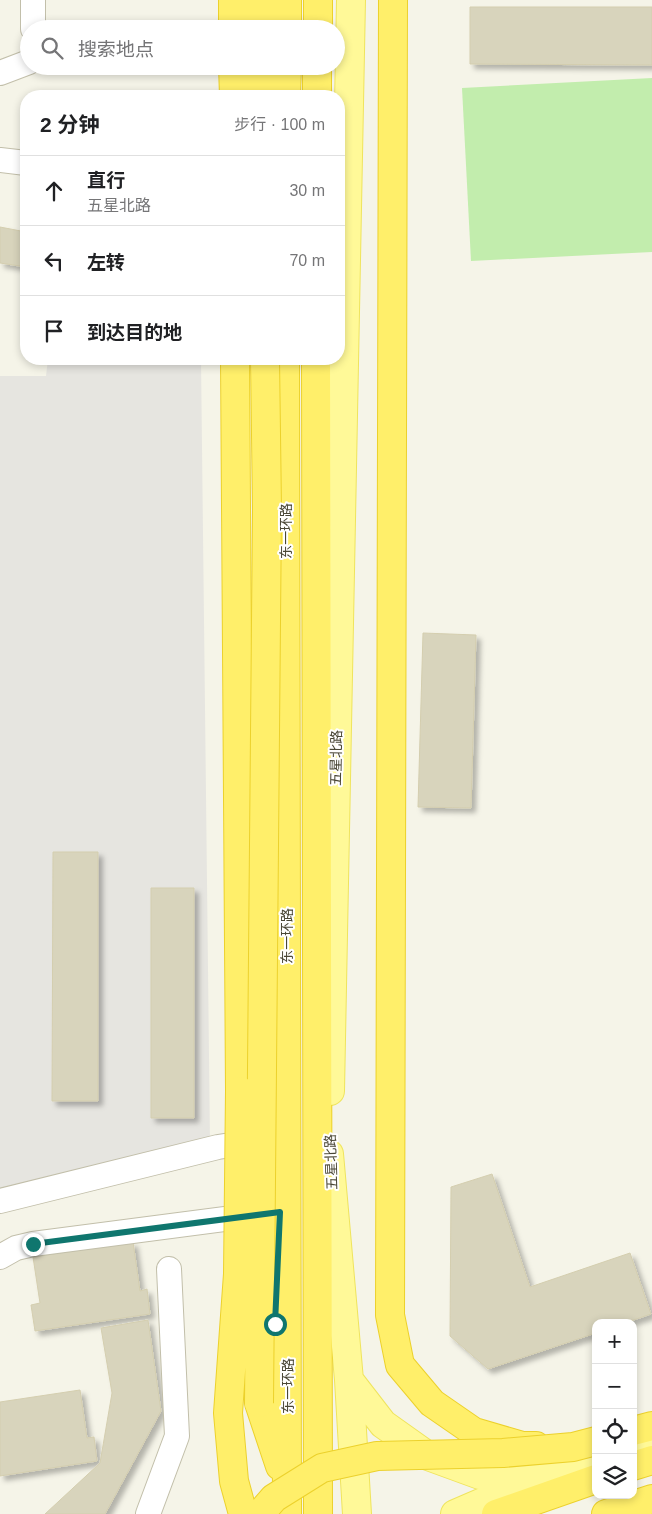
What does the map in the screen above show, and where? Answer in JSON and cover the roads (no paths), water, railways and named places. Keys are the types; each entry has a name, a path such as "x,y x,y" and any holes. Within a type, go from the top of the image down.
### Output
{"highway":[{"path":"233,0 233,20"},
{"path":"260,0 260,20"},
{"path":"287,0 287,20"},
{"path":"318,0 318,20"},
{"path":"393,0 390,1315 400,1365 432,1404 474,1432 522,1446 588,1449"},
{"path":"234,75 234,90"},
{"path":"261,75 261,90"},
{"path":"286,75 286,90"},
{"path":"317,75 317,90"},
{"path":"235,365 240,1110 238,1274 228,1413 234,1481 243,1514"},
{"path":"265,365 267,510 259,1404 280,1466"},
{"name":"东一环路","path":"285,365 287,1514"},
{"path":"316,365 318,1514"},
{"path":"637,1430 652,1426"},
{"path":"260,1514 274,1498 322,1468 376,1456 588,1449"},
{"path":"637,1465 652,1460"},
{"path":"496,1514 592,1480"},
{"path":"606,1514 652,1499"}],"main road":[{"path":"265,0 266,20"},
{"name":"五星北路","path":"345,278 350,0"},
{"path":"266,75 266,90"},
{"path":"270,365 280,1212 275,1324 282,1514"},
{"name":"五星北路","path":"343,365 329,1166 349,1380 357,1514"},
{"path":"349,1380 383,1424 428,1456 480,1474 536,1478"},
{"path":"637,1445 652,1440"},
{"path":"454,1514 536,1478 588,1449"},
{"path":"645,1514 652,1511"}],"street":[{"path":"33,0 33,20"},
{"path":"0,73 20,65"},
{"path":"0,160 20,162"},
{"path":"0,1201 218,1147 279,1137"},
{"path":"0,1257 16,1248 33,1244 280,1212"},
{"path":"148,1514 177,1436 168,1269"}]}
